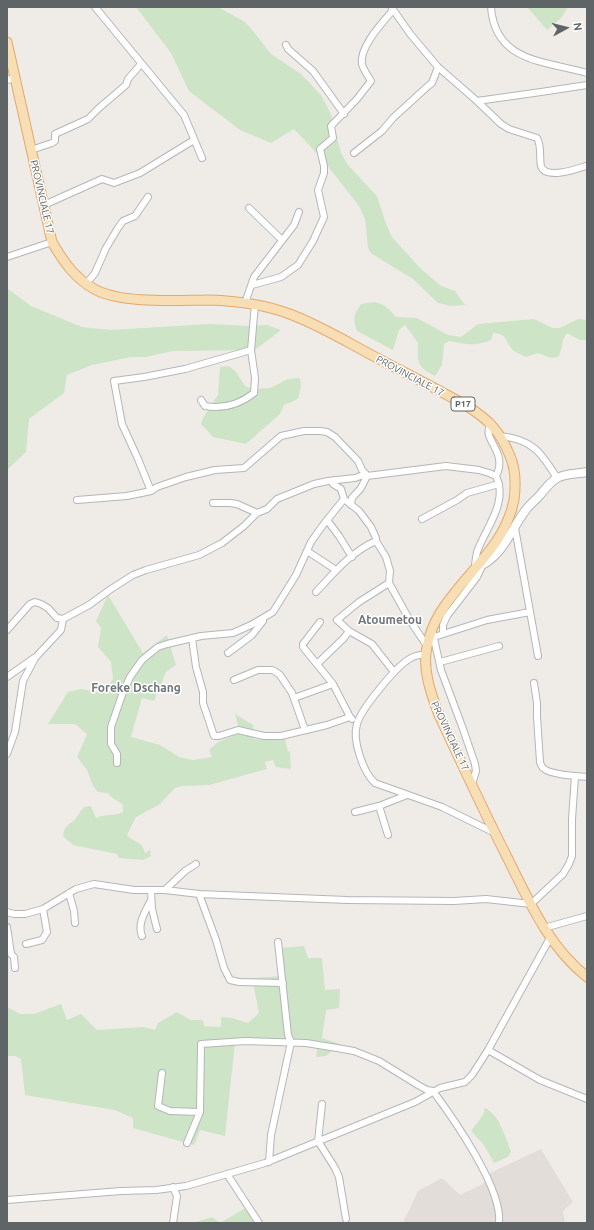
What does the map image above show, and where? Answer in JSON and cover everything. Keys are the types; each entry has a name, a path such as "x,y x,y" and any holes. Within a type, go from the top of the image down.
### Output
{"main road":[{"name":"PROVINCIALE 17","path":"7,42 11,79 31,150 52,242 75,276 96,290 123,298 250,303 286,313 319,327 467,406 485,418 500,436 513,464 516,481 511,512 508,522 500,536 440,613 427,650 428,683 438,715 530,904 550,938 559,950 587,977"}],"street":[{"path":"95,7 184,115 202,158"},
{"path":"491,7 492,16 498,33 515,52 525,58 587,73"},
{"path":"252,285 282,278 298,265 313,241 324,217 318,190 324,173 320,149 333,138 331,126 344,114 371,81 362,64 364,49 392,9 411,35 438,67 477,100 501,124 509,129 537,138 540,142 542,166 544,170 548,173 556,173 586,166"},
{"path":"286,45 288,49 313,71 344,114"},
{"path":"31,150 52,143 55,141 55,134 88,119 126,85 128,79 141,64"},
{"path":"354,153 382,131 393,118 432,83 438,67"},
{"path":"477,100 587,85"},
{"path":"44,205 102,179 114,183 140,173 194,140"},
{"path":"86,284 95,273 106,248 118,228 123,221 135,216 148,197"},
{"path":"249,208 282,240"},
{"path":"201,400 205,406 215,408 240,402 254,393 256,378 251,350 250,303 252,285 254,277 294,225 298,212"},
{"path":"7,257 52,242"},
{"path":"151,491 122,424 114,381 185,369 251,350"},
{"path":"443,634 443,625 447,616 477,577 477,552 494,515 499,498 499,484 496,476 500,467 500,461 498,452 487,432 491,424"},
{"path":"77,500 127,496 151,491 171,482 214,470 244,468 281,436 304,431 327,432 335,437 358,461 366,475"},
{"path":"500,436 511,437 532,446 540,452 557,478"},
{"path":"7,630 30,604 36,602 48,608 58,618 63,619 89,605 133,575 208,551 229,538 257,513 267,509 277,499 314,484 366,475 446,466 479,470 496,476"},
{"path":"478,566 497,554 525,511 549,484 557,478 587,472"},
{"path":"351,505 352,498 361,488 366,475"},
{"path":"334,480 333,484 341,489 344,499 359,511 376,538 376,541 386,557 390,571 389,583 427,650 411,658 394,672 357,722 356,740 361,761 370,779 380,786 442,807 495,833"},
{"path":"422,519 467,493 499,484"},
{"path":"228,653 252,635 266,618 277,608 296,575 307,551 327,520 344,499"},
{"path":"213,504 237,504 257,513"},
{"path":"327,520 352,557"},
{"path":"515,528 538,656"},
{"path":"316,592 336,570 358,551 376,541"},
{"path":"307,551 336,570"},
{"path":"389,583 359,602 337,620 349,631 372,644 394,672"},
{"path":"472,784 476,771 475,764 440,662 433,634 443,634 487,620 530,612"},
{"path":"117,764 117,754 111,744 112,727 120,701 130,677 142,660 158,647 192,638 233,633 252,626 266,618"},
{"path":"7,677 35,658 61,630 63,619"},
{"path":"320,622 303,644 303,647 333,684 350,717 357,722"},
{"path":"317,664 344,638 349,631"},
{"path":"192,638 196,667 203,692 203,703 214,736 219,736 238,730 272,737 305,730 350,717"},
{"path":"440,662 499,646"},
{"path":"7,754 15,732 23,681 35,658"},
{"path":"234,680 258,670 272,670 280,675 294,698 305,730"},
{"path":"534,683 537,703 540,762 542,768 548,771 587,777"},
{"path":"294,698 333,684"},
{"path":"7,912 14,914 26,914 43,909 76,889 94,884 134,890 165,890 199,894 362,900 454,901 486,899 530,904 563,874 570,864 572,856 572,819 575,776"},
{"path":"355,812 379,806 408,795"},
{"path":"379,806 388,835"},
{"path":"165,890 189,868 196,864"},
{"path":"151,890 151,900 157,928"},
{"path":"69,893 74,911 75,924"},
{"path":"199,894 216,940 224,968 230,980 239,982 283,983"},
{"path":"142,936 140,925 151,900"},
{"path":"26,944 42,940 47,932 43,909"},
{"path":"544,928 587,916"},
{"path":"7,927 11,954 14,957 15,968"},
{"path":"7,1200 121,1191 156,1190 186,1186 269,1162 415,1102 440,1088 465,1082 472,1075 488,1050 550,938"},
{"path":"269,1162 272,1135 291,1042 288,1035 278,942"},
{"path":"188,1143 200,1112 201,1044 245,1041 291,1042 354,1051 378,1061 427,1090 433,1091 453,1119 488,1178 496,1196 500,1218 499,1223"},
{"path":"488,1050 540,1080 587,1099"},
{"path":"162,1073 158,1106 170,1111 200,1112"},
{"path":"322,1104 318,1141 339,1177 346,1219"},
{"path":"227,1174 259,1223"},
{"path":"173,1187 177,1196 173,1223"}],"shaded area":[{"path":"541,1149 573,1202 563,1211 565,1223 403,1223 418,1191 442,1178 460,1195 483,1184 488,1174"}],"green space":[{"path":"136,7 218,7 245,22 271,54 301,74 321,95 331,114 341,153 348,165 377,196 392,237 420,268 441,286 455,291 465,305 451,306 438,303 413,279 372,254 368,248 365,219 359,206 323,160 294,129 271,143 240,130 189,91 171,53"},
{"path":"527,7 568,7 562,17 547,30"},
{"path":"7,288 31,306 82,327 110,330 209,324 250,326 267,325 281,330 255,350 173,351 146,357 131,357 92,365 67,375 64,393 29,419 26,452 7,470"},
{"path":"375,302 384,306 396,317 417,318 448,335 461,337 478,324 534,319 553,328 560,328 578,319 587,320 587,340 580,340 567,333 563,339 561,351 558,357 551,358 538,353 526,357 514,351 502,335 493,333 491,340 480,344 449,341 444,344 442,365 435,376 421,367 418,359 418,343 405,325 399,330 393,350 357,331 354,320 355,314 361,304"},
{"path":"229,366 236,372 245,386 252,389 270,388 288,379 300,378 301,387 298,399 284,405 280,414 246,444 213,437 201,424 203,418 218,395 220,367"},
{"path":"108,595 143,653 167,635 176,665 166,672 154,701 142,698 131,737 160,745 179,757 193,760 212,757 209,750 218,742 240,733 235,714 253,725 254,739 285,739 288,752 290,751 291,769 276,767 273,760 265,762 267,769 209,785 182,786 175,788 160,804 136,817 127,835 142,846 145,853 150,850 151,856 143,860 119,858 117,854 73,845 63,836 66,827 74,821 84,807 91,806 96,818 123,812 123,805 108,793 98,792 93,786 87,770 77,757 87,734 75,724 48,724 68,692 81,689 103,693 113,679 111,662 98,647 101,628 96,621"},
{"path":"304,946 308,958 322,958 325,990 340,989 339,1008 326,1010 322,1038 340,1044 326,1056 316,1057 318,1044 235,1043 225,1136 200,1130 194,1145 133,1128 133,1118 114,1110 25,1095 21,1059 15,1056 7,1056 7,1007 20,1014 34,1014 61,1004 67,1020 81,1014 97,1030 144,1027 155,1030 158,1023 177,1012 191,1020 203,1020 204,1026 221,1027 221,1017 232,1018 248,1023 259,1013 252,978 284,976 280,948"},
{"path":"485,1108 495,1116 511,1151 508,1157 494,1163 484,1145 471,1131 483,1115"},
{"path":"249,1206 259,1223 220,1223"},
{"path":"212,1217 220,1223 193,1223"}],"district":[{"name":"Atoumetou","path":"390,620"},
{"name":"Foreke Dschang","path":"136,688"}]}
